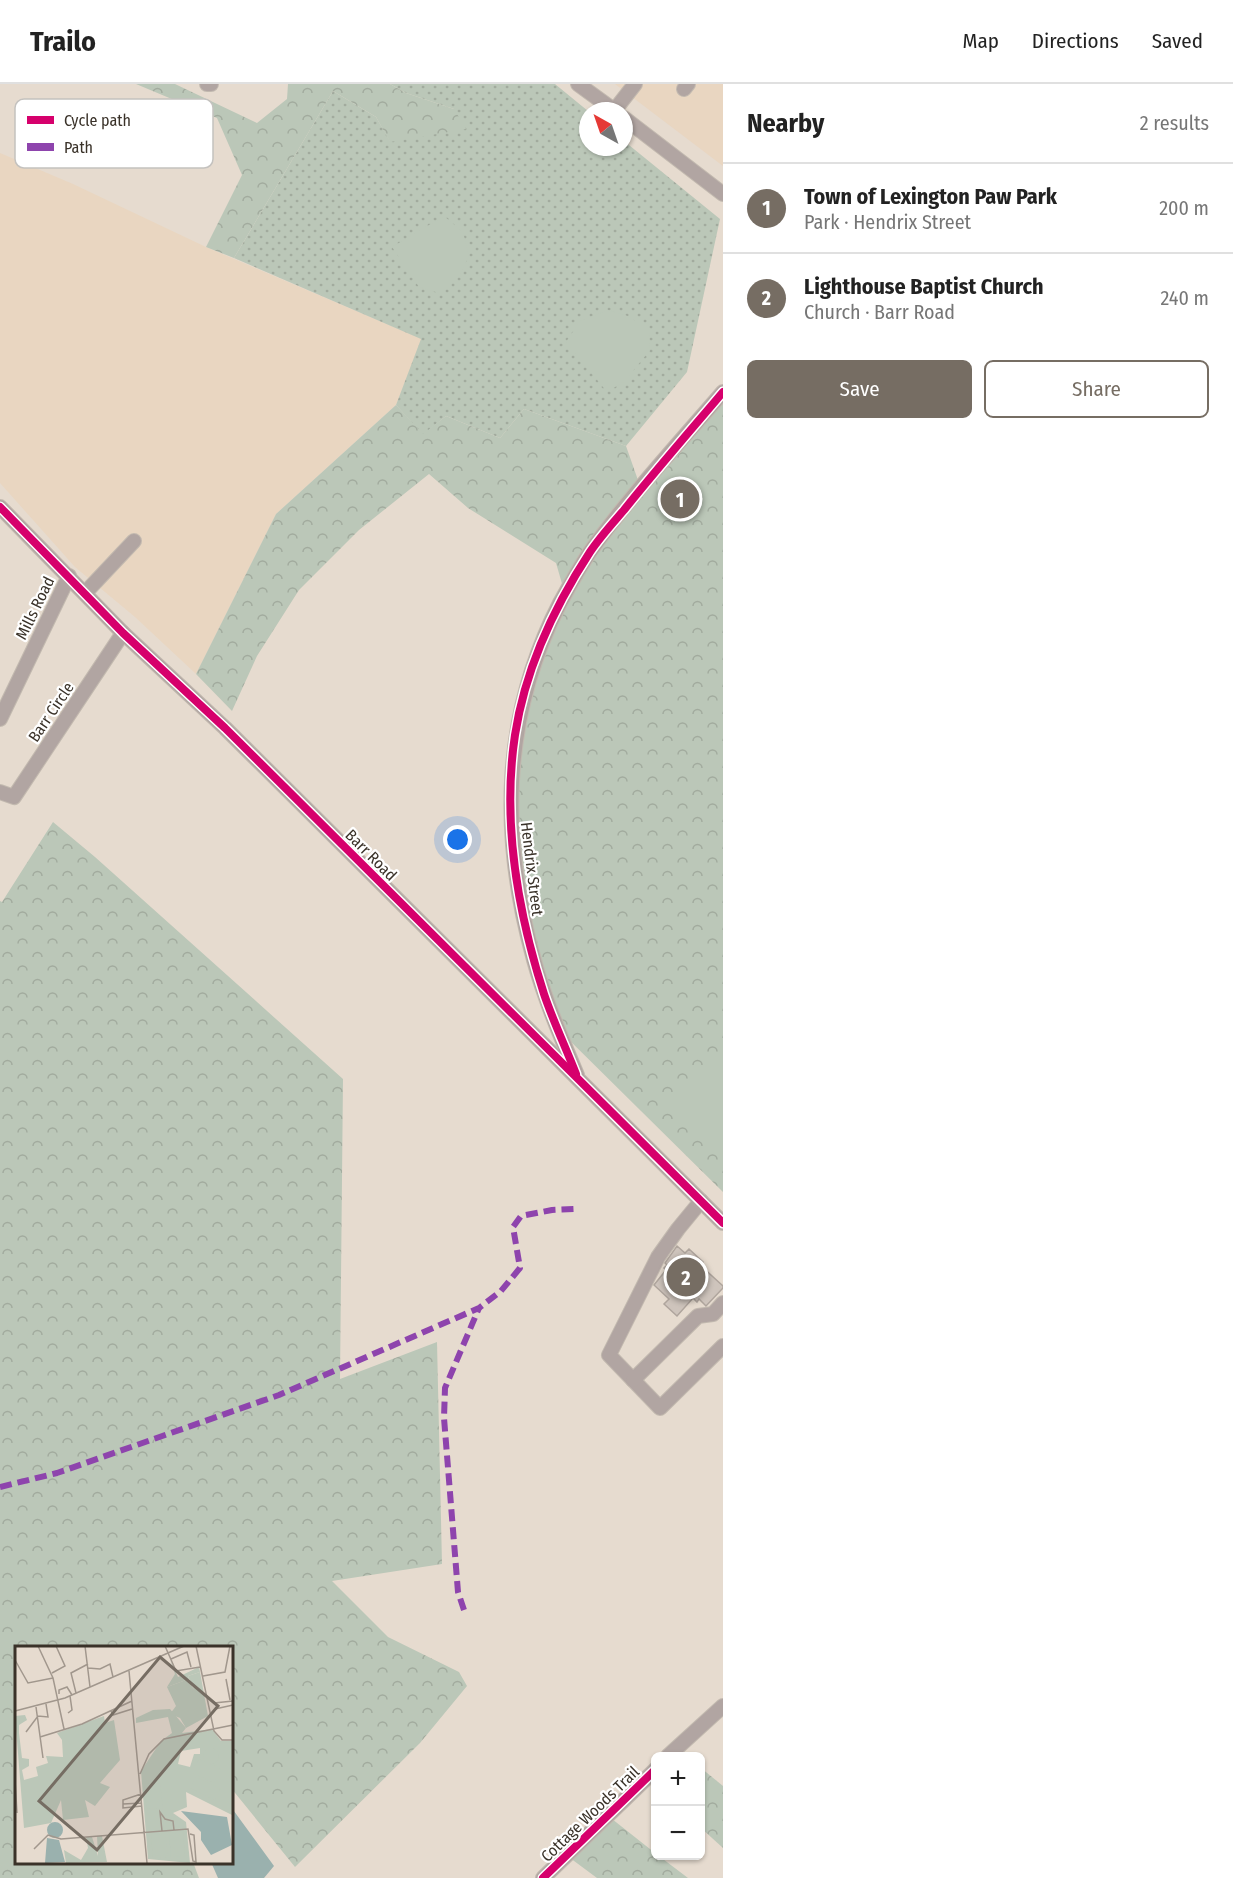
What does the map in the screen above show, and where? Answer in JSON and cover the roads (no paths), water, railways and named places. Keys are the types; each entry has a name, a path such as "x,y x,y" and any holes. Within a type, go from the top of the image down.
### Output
{"street":[{"path":"578,84 603,102"},
{"path":"621,102 634,84"},
{"path":"633,125 723,194"},
{"name":"Hendrix Street","path":"579,1080 545,997 522,908 514,855 511,801 515,735 537,655 552,618 591,550 723,392"},
{"name":"Barr Road","path":"0,507 123,633 225,728 723,1222"},
{"path":"86,593 134,542"},
{"name":"Mills Road","path":"0,719 69,576"},
{"name":"Barr Circle","path":"0,792 14,797 123,633"},
{"path":"701,1201 658,1257 609,1355 660,1408 723,1346"},
{"path":"633,1380 698,1316 713,1314 723,1303"},
{"path":"672,1752 723,1706"},
{"name":"Cottage Woods Trail","path":"543,1878 651,1773"}],"water":[{"path":"232,1808 274,1866 264,1878 218,1878 211,1863 232,1863"}],"place":[{"name":"Town of Lexington Paw Park","path":"680,499"},
{"name":"Lighthouse Baptist Church","path":"686,1277"}]}
